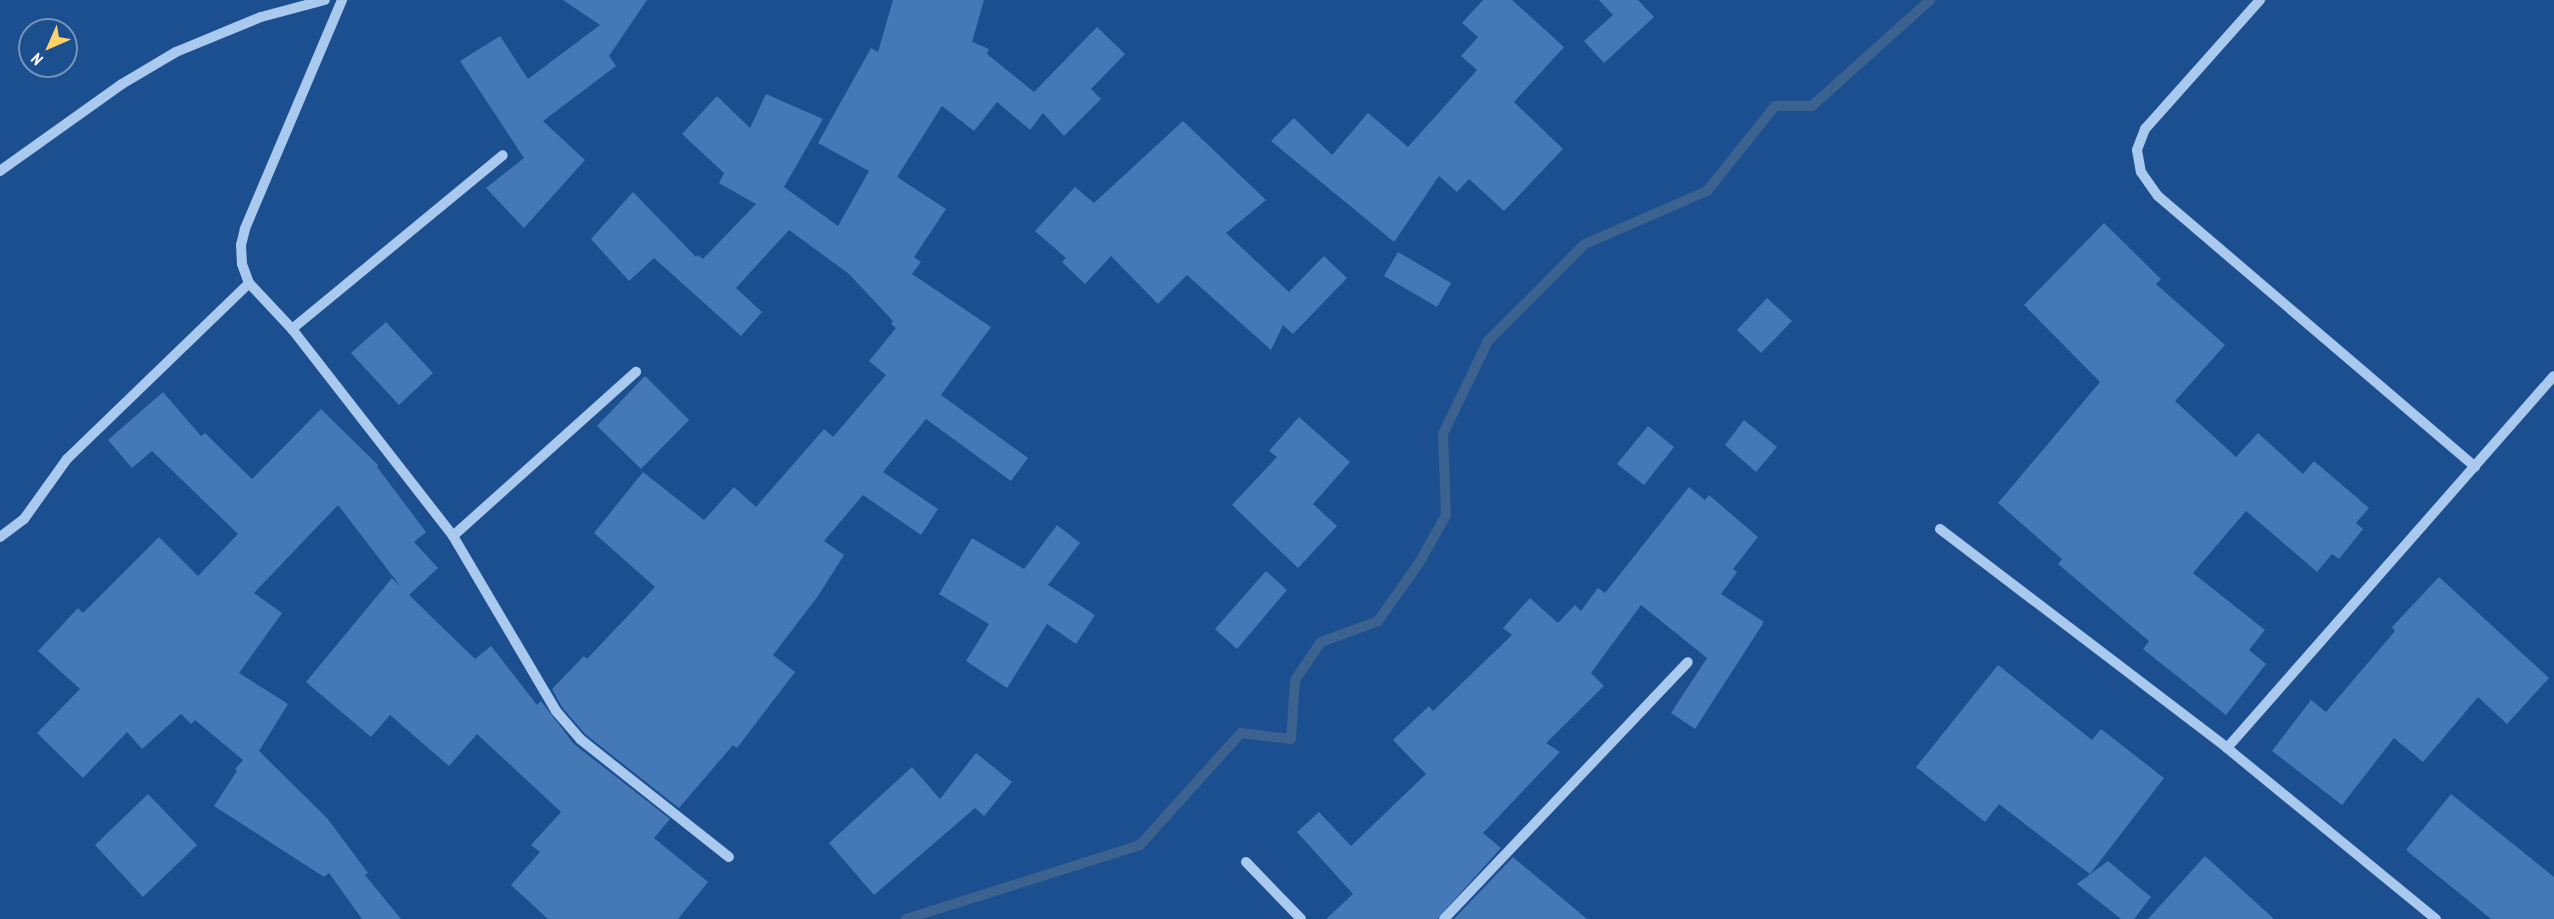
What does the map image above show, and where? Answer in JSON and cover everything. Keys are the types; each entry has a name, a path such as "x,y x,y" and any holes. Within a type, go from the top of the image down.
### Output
{"street":[{"path":"0,171 122,84 176,52 261,17 325,0"},
{"path":"342,0 245,229 242,254 249,283 292,329 453,536 556,711 580,739 729,857"},
{"path":"2260,0 2145,129 2137,150 2141,172 2158,196 2475,467"},
{"path":"292,329 503,155"},
{"path":"0,537 24,519 67,459 249,283"},
{"path":"453,536 636,372"},
{"path":"2227,748 2554,376"},
{"path":"1940,529 2227,748 2436,919"},
{"path":"1444,919 1688,662"},
{"path":"1246,862 1301,919"}],"building":[{"path":"563,0 647,0 609,56 616,66 543,121 585,160 524,228 486,188 524,158 460,61 500,36 528,79 600,25"},
{"path":"893,0 984,0 972,42 989,49 987,54 1034,92 1097,27 1125,54 1091,89 1101,99 1064,136 1043,113 1030,130 997,102 974,131 942,106 897,177 946,209 914,257 921,262 912,274 991,327 941,395 1028,458 1011,481 926,419 883,472 938,509 921,535 863,495 824,541 844,555 818,596 773,655 795,672 737,748 733,745 679,808 585,734 562,707 552,689 584,656 587,659 655,587 594,533 643,472 704,520 734,487 756,507 824,429 833,437 886,375 869,361 896,328 891,324 893,321 849,274 789,230 736,288 762,312 741,336 654,258 629,281 591,239 633,192 696,257 698,255 703,259 756,204 719,183 724,173 682,134 717,96 750,128 766,94 823,119 784,187 838,226 869,171 818,143 871,48 878,52"},
{"path":"1483,0 1512,0 1564,47 1514,102 1563,149 1504,211 1469,179 1457,192 1439,176 1394,242 1271,141 1294,118 1332,155 1368,113 1408,147 1477,70 1461,56 1478,37 1462,23"},
{"path":"1599,0 1638,0 1654,17 1604,63 1584,41 1613,15"},
{"path":"1183,121 1266,200 1226,233 1289,292 1324,256 1347,278 1293,334 1283,325 1271,350 1187,275 1158,304 1111,256 1085,284 1062,262 1066,258 1035,231 1075,187 1094,203"},
{"path":"2104,223 2161,279 2156,284 2225,345 2175,401 2236,457 2258,433 2303,474 2314,461 2369,508 2356,523 2363,529 2339,559 2332,554 2317,572 2246,511 2193,573 2265,630 2249,650 2266,664 2226,715 2143,649 2149,641 2058,564 2062,559 1998,503 2100,382 2024,305"},
{"path":"1398,252 1451,283 1437,307 1384,276"},
{"path":"1767,298 1792,321 1761,353 1737,330"},
{"path":"386,322 433,373 399,405 351,353"},
{"path":"645,376 689,420 641,469 597,426"},
{"path":"163,392 201,436 205,433 252,479 321,409 378,465 377,467 426,532 414,542 438,568 409,595 475,659 491,646 537,705 541,701 574,744 670,819 654,838 708,882 678,919 548,919 511,885 540,852 531,845 561,812 477,734 449,766 390,715 371,737 306,682 392,578 401,587 338,505 254,593 282,613 239,673 288,704 259,751 327,818 368,873 365,875 401,919 362,919 329,873 324,877 214,806 237,771 235,769 243,760 195,720 191,724 181,714 142,749 127,732 83,778 37,733 80,689 38,651 78,608 83,613 159,537 198,576 238,534 152,451 132,468 108,440"},
{"path":"1299,417 1350,462 1313,504 1337,526 1298,568 1232,505 1277,457 1269,451"},
{"path":"1744,420 1777,447 1756,472 1725,445"},
{"path":"1648,426 1674,447 1644,485 1617,464"},
{"path":"1689,487 1705,500 1709,495 1758,537 1733,569 1737,572 1721,594 1764,622 1695,729 1671,713 1707,658 1641,605 1591,673 1604,686 1546,743 1560,752 1483,833 1501,848 1437,919 1326,919 1353,894 1297,832 1319,812 1351,846 1426,774 1393,740 1429,706 1433,711 1512,635 1503,628 1530,598 1558,623 1575,605 1581,611 1598,588 1605,593"},
{"path":"1057,525 1080,543 1048,585 1095,615 1076,644 1047,624 1007,688 966,661 989,624 939,594 972,538 1024,569"},
{"path":"1266,571 1287,590 1237,649 1215,629"},
{"path":"2439,577 2549,678 2507,724 2478,697 2423,762 2394,738 2342,805 2272,751 2311,700 2326,712 2395,631 2392,627"},
{"path":"1998,665 2092,740 2101,729 2164,778 2090,874 1999,804 1985,822 1916,767"},
{"path":"976,753 1012,782 984,816 975,808 874,895 829,843 912,767 940,799"},
{"path":"148,794 197,845 143,897 95,845"},
{"path":"2451,794 2554,877 2554,919 2491,919 2406,850"},
{"path":"2205,856 2274,919 2148,919"},
{"path":"1513,857 1587,919 1454,919"},
{"path":"2108,861 2151,897 2134,919 2121,919 2077,884"}],"waterway":[{"path":"906,919 1140,845 1241,733 1291,739 1295,680 1321,642 1378,621 1419,563 1446,515 1443,434 1488,341 1585,244 1707,191 1775,106 1812,106 1930,0"}]}
